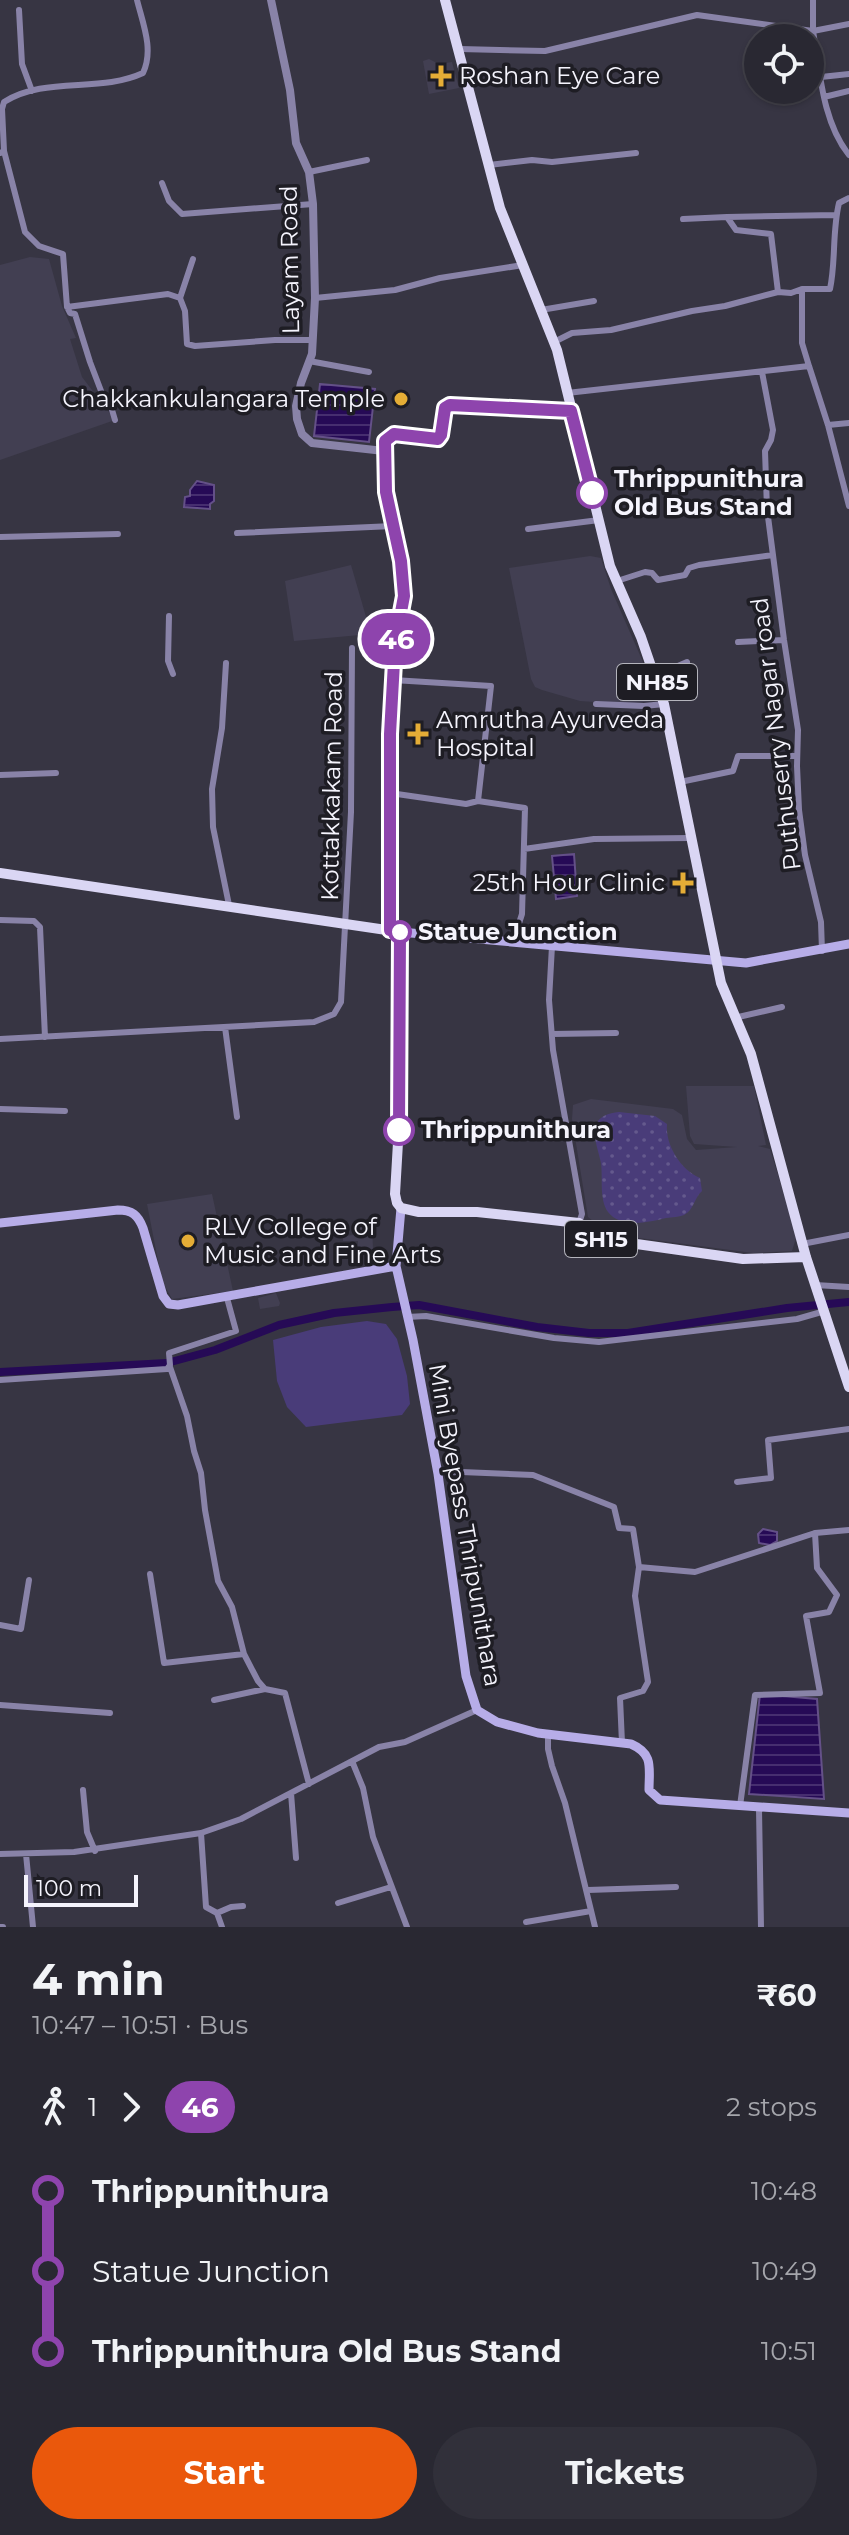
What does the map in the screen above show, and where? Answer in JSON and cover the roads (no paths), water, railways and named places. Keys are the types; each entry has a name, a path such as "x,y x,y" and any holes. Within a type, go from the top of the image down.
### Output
{"main road":[{"name":"NH85","path":"445,0 500,208 554,342 610,566 664,704 715,961 734,1018 751,1054 802,1244 847,1373 849,1387"},
{"path":"0,873 395,931 715,961 746,963 849,944"},
{"path":"395,931 400,1108 395,1194 401,1208"},
{"name":"SH15","path":"401,1208 419,1212 477,1212 579,1223 601,1239 743,1259 806,1257"},
{"name":"Mini Byepass Thripunithara","path":"401,1208 396,1266 437,1471 466,1676 477,1710 497,1722 548,1734 622,1743"},
{"path":"0,1223 131,1211 142,1223 161,1293 167,1302 187,1305 396,1266"},
{"path":"622,1743 631,1744 646,1753 649,1790 660,1800 849,1813"}],"street":[{"path":"115,420 90,362 75,314 70,313 67,307 63,254 39,246 25,232 2,152 4,102 32,91 128,80 143,73 149,61 137,0"},
{"name":"Layam Road","path":"271,0 290,90 296,143 309,172 313,204 315,298 312,340 296,406 302,434 312,443 384,451"},
{"path":"813,0 813,24"},
{"path":"19,10 22,64 32,91"},
{"path":"460,49 545,51 697,15 762,24"},
{"path":"824,29 849,24"},
{"path":"824,77 849,74"},
{"path":"849,91 824,97 837,135 849,155"},
{"path":"489,165 636,153"},
{"path":"309,172 367,160"},
{"path":"162,183 169,201 182,214 313,204"},
{"path":"554,342 572,333 611,330 778,292 830,289 836,215 839,203 849,198"},
{"path":"683,219 836,215"},
{"path":"727,217 736,230 771,234 778,292"},
{"path":"193,259 180,298 185,311 187,344 312,340"},
{"path":"315,298 395,290 440,278 523,265"},
{"path":"802,289 802,343 849,506"},
{"path":"67,307 168,294 180,298"},
{"path":"541,310 594,301"},
{"path":"309,361 369,372"},
{"path":"567,393 809,366"},
{"name":"Puthuserry Nagar road","path":"762,372 773,430 765,451 767,509 798,730 799,810 805,855 821,922 822,951"},
{"path":"395,931 390,793 393,680 395,644 404,596 401,561 386,492 385,441 394,434 438,439 445,408 450,405 571,411"},
{"path":"828,425 849,423"},
{"path":"528,529 599,520"},
{"path":"237,533 393,526"},
{"path":"0,537 118,534"},
{"path":"617,581 645,572 652,573 658,580 671,579 685,575 689,568 699,565 773,555"},
{"path":"169,616 168,661 173,674"},
{"path":"738,642 784,640"},
{"name":"Kottakkakam Road","path":"225,1027 314,1022 334,1014 341,1002 347,924 352,648"},
{"path":"655,676 687,662"},
{"path":"226,663 222,728 212,789 213,827 229,905"},
{"path":"393,680 491,686 478,801"},
{"path":"596,704 664,704"},
{"path":"680,782 733,771 738,756 797,756"},
{"path":"0,775 56,773"},
{"path":"390,793 466,804 478,801 525,808 522,914 513,942"},
{"path":"524,849 594,839 691,838"},
{"path":"0,920 34,921 40,927 45,1037"},
{"path":"552,946 549,1000 552,1034 582,1214 579,1223"},
{"path":"734,1018 782,1007"},
{"path":"0,1039 225,1027 237,1117"},
{"path":"552,1034 616,1033"},
{"path":"0,1109 65,1111"},
{"path":"802,1244 849,1235"},
{"path":"817,1290 849,1287"},
{"path":"227,1298 236,1331 169,1353 170,1364 201,1473 215,1568 237,1620 244,1654 265,1689"},
{"path":"407,1316 426,1316 554,1338 599,1342 797,1319 825,1311"},
{"path":"0,1380 170,1364"},
{"path":"737,1482 771,1478 768,1440 849,1429"},
{"path":"437,1471 533,1475 614,1507 619,1528 633,1529 639,1567 635,1596 648,1682 643,1691 620,1698 622,1743"},
{"path":"639,1567 695,1572 815,1533 849,1530"},
{"path":"740,1806 755,1695 820,1693 806,1616 829,1612 837,1595 817,1568 815,1533"},
{"path":"150,1574 164,1663 244,1654"},
{"path":"0,1625 21,1629 29,1580"},
{"path":"214,1700 265,1689 285,1693 309,1784"},
{"path":"0,1705 110,1713"},
{"path":"0,1854 74,1852 201,1833 241,1819 379,1747 405,1742 477,1710"},
{"path":"548,1734 552,1766 565,1803 595,1927"},
{"path":"352,1761 363,1788 373,1837 407,1927"},
{"path":"83,1790 87,1832 94,1849"},
{"path":"291,1793 296,1858"},
{"path":"759,1809 761,1927"},
{"path":"201,1833 206,1907 217,1913 222,1927"},
{"path":"24,1927 33,1927 26,1854"},
{"path":"338,1903 391,1887"},
{"path":"588,1890 676,1887"},
{"path":"217,1913 243,1906"},
{"path":"526,1922 591,1911"}],"waterway":[{"path":"0,1372 167,1363 215,1350 279,1325 334,1313 392,1307 419,1305 537,1327 589,1333 628,1333 787,1308 849,1302"}],"place":[{"name":"Roshan Eye Care","path":"441,76"},
{"name":"Chakkankulangara Temple","path":"401,399"},
{"name":"Thrippunithura Old Bus Stand","path":"592,493"},
{"name":"Amrutha Ayurveda Hospital","path":"418,734"},
{"name":"25th Hour Clinic","path":"683,883"},
{"name":"Statue Junction","path":"400,932"},
{"name":"Thrippunithura","path":"399,1130"},
{"name":"RLV College of Music and Fine Arts","path":"188,1241"}]}
